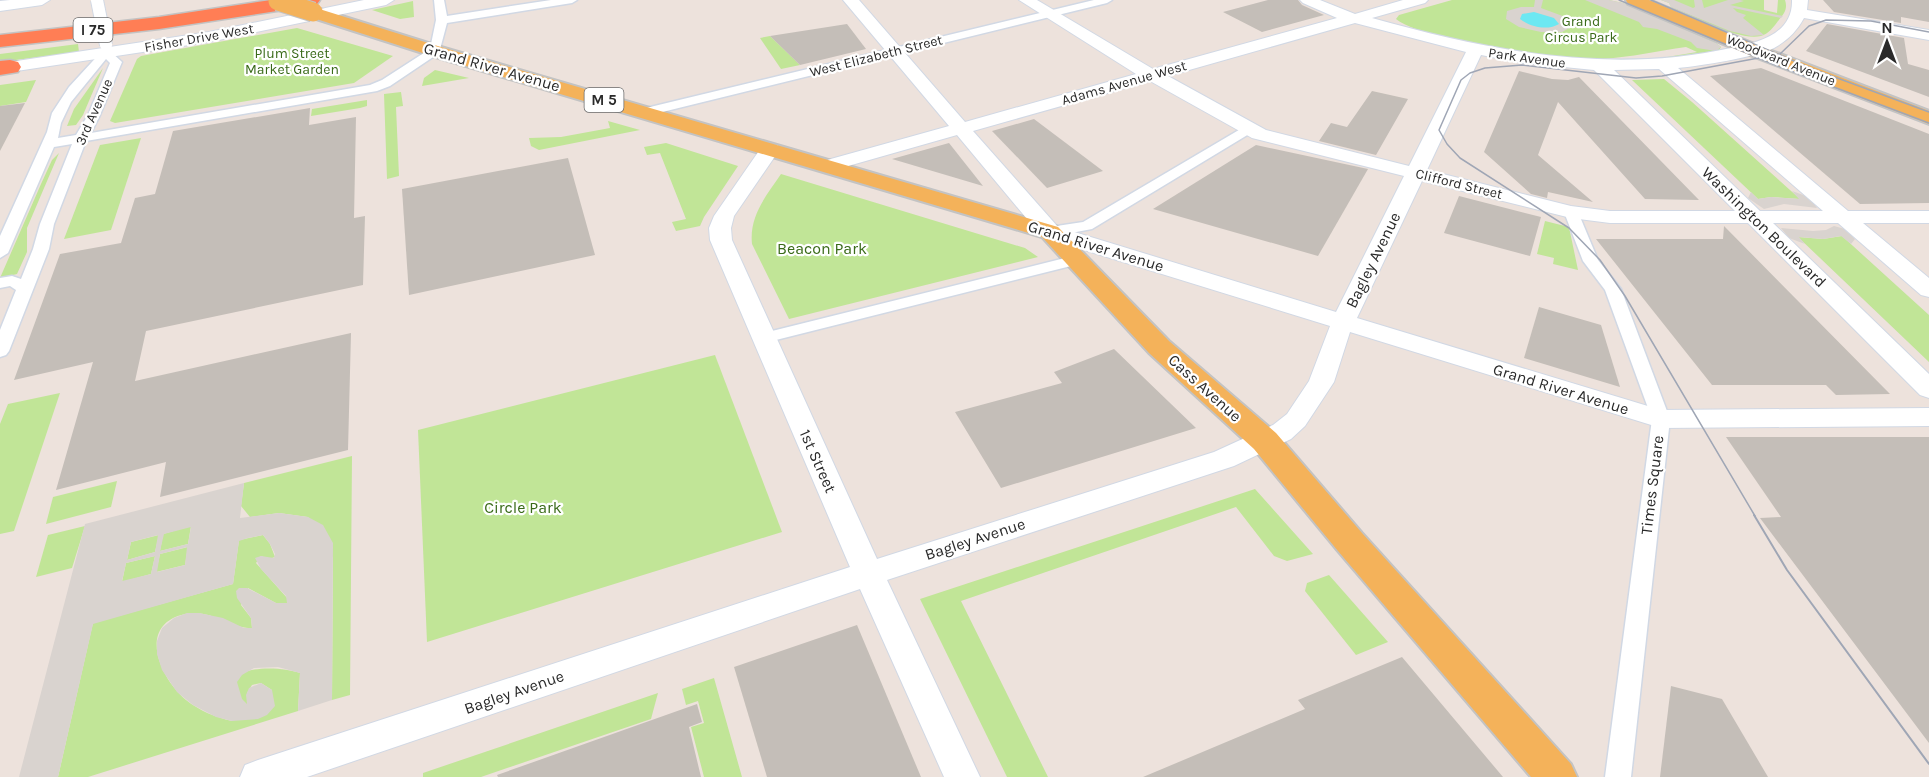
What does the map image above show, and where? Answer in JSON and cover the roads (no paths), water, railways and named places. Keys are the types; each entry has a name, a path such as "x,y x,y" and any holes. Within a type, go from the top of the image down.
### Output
{"highway":[{"path":"3,62 130,30 189,0"},
{"path":"217,0 223,0"},
{"name":"I 75","path":"0,29 223,0"},
{"path":"90,6 116,8"},
{"path":"0,20 45,8"},
{"name":"I 75","path":"0,41 160,13 315,9"}],"main road":[{"name":"Grand River Avenue","path":"274,0 315,9 435,51 1050,232"},
{"name":"Woodward Avenue","path":"1634,0 1753,50 1929,118"},
{"name":"Cass Avenue","path":"1050,232 1159,347 1265,441 1350,542 1557,777"}],"street":[{"name":"Fisher Drive West","path":"3,62 220,35 315,9 386,0"},
{"path":"48,144 373,88 386,83 435,51 442,20 439,0"},
{"path":"442,20 572,0"},
{"name":"Cass Avenue","path":"851,0 1050,232"},
{"name":"Clifford Street","path":"1027,0 1150,75 1249,128 1275,138 1571,212 1610,217 1929,217"},
{"name":"West Elizabeth Street","path":"646,112 1107,0"},
{"name":"Park Avenue","path":"1308,0 1338,14 1475,50 1523,58 1599,65 1696,61 1753,50 1774,42 1797,20 1800,6"},
{"name":"Adams Avenue West","path":"827,166 1420,0"},
{"path":"0,6 45,8"},
{"path":"90,6 106,49"},
{"path":"1800,6 1929,28"},
{"path":"1800,6 1929,35"},
{"name":"3rd Avenue","path":"0,253 54,132 53,126 63,103 106,49 116,62 94,115 81,138 47,224 41,249 0,351"},
{"name":"Bagley Avenue","path":"258,777 870,573 1224,459 1282,432 1296,420 1321,382 1343,321 1475,50"},
{"path":"1663,64 1845,216 1929,290"},
{"name":"Washington Boulevard","path":"1599,65 1929,389"},
{"path":"1050,232 1087,226 1249,128"},
{"name":"1st Street","path":"770,149 724,216 720,228 721,240 853,540 962,777"},
{"name":"Times Square","path":"1571,212 1591,261 1613,289 1660,419 1618,777"},
{"name":"Grand River Avenue","path":"1050,232 1660,419 1929,417"},
{"path":"764,338 1077,260"},
{"path":"0,283 12,281 25,288"}],"water":[{"path":"1534,12 1554,18 1559,24 1539,27 1520,19 1522,14"}],"tram line":[{"path":"1619,0 1759,58"},
{"path":"1651,0 1778,54"},
{"path":"1778,54 1809,26 1826,20 1871,21 1929,32"},
{"path":"1759,58 1778,54"},
{"path":"1778,54 1929,112"},
{"path":"1755,516 1625,296 1600,260 1569,228 1460,158 1447,144 1439,130 1461,80 1470,73 1485,68 1522,65 1636,78 1662,76 1759,58"},
{"path":"1759,58 1929,123"},
{"path":"1754,515 1787,570 1929,764"}],"park label":[{"name":"Grand Circus Park","path":"1581,30"},
{"name":"Plum Street Market Garden","path":"292,62"},
{"name":"Beacon Park","path":"822,248"},
{"name":"Circle Park","path":"523,507"}]}
